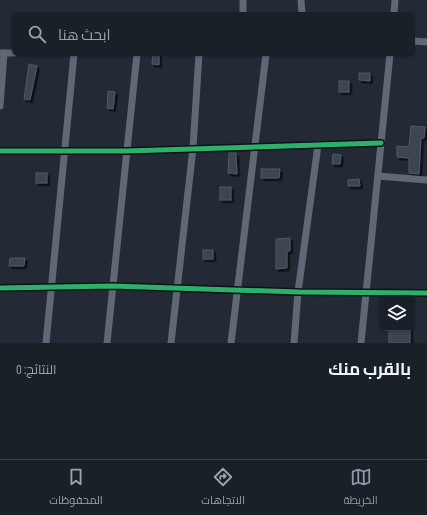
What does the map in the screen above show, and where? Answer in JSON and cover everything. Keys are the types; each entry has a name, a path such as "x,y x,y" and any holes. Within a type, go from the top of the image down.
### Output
{"street":[{"path":"243,0 243,12"},
{"path":"301,0 302,12"},
{"path":"394,12 395,0"},
{"path":"415,41 427,42"},
{"path":"0,106 2,53"},
{"path":"46,343 74,56"},
{"path":"107,343 137,56"},
{"path":"171,343 176,287 193,148 199,56"},
{"path":"231,343 266,56"},
{"path":"361,343 390,56"},
{"path":"0,150 128,151 382,143"},
{"path":"294,343 298,292 318,145"},
{"path":"378,176 427,180"},
{"path":"0,288 113,286 298,292 366,291 427,293"}],"building":[{"path":"153,56 159,56 159,65 152,64"},
{"path":"29,64 37,66 30,100 24,99"},
{"path":"359,73 370,73 370,81 359,80"},
{"path":"339,81 349,81 349,92 339,92"},
{"path":"108,91 115,92 113,109 107,108"},
{"path":"411,126 425,127 424,138 421,138 419,174 409,173 409,158 397,157 397,146 409,147"},
{"path":"229,153 236,153 237,174 228,173"},
{"path":"333,154 341,155 340,164 332,164"},
{"path":"261,169 280,169 279,178 261,178"},
{"path":"36,173 47,173 47,183 36,183"},
{"path":"359,179 360,186 348,186 348,180"},
{"path":"220,187 231,187 231,200 220,200"},
{"path":"290,238 290,251 287,251 287,268 276,269 276,239"},
{"path":"203,250 213,250 213,259 203,259"},
{"path":"10,258 25,258 24,266 9,266"},
{"path":"389,331 410,331 410,343 389,343"}],"cycle path":[{"path":"0,151 127,151 381,143"},
{"path":"0,288 113,286 298,292 427,293"}]}
